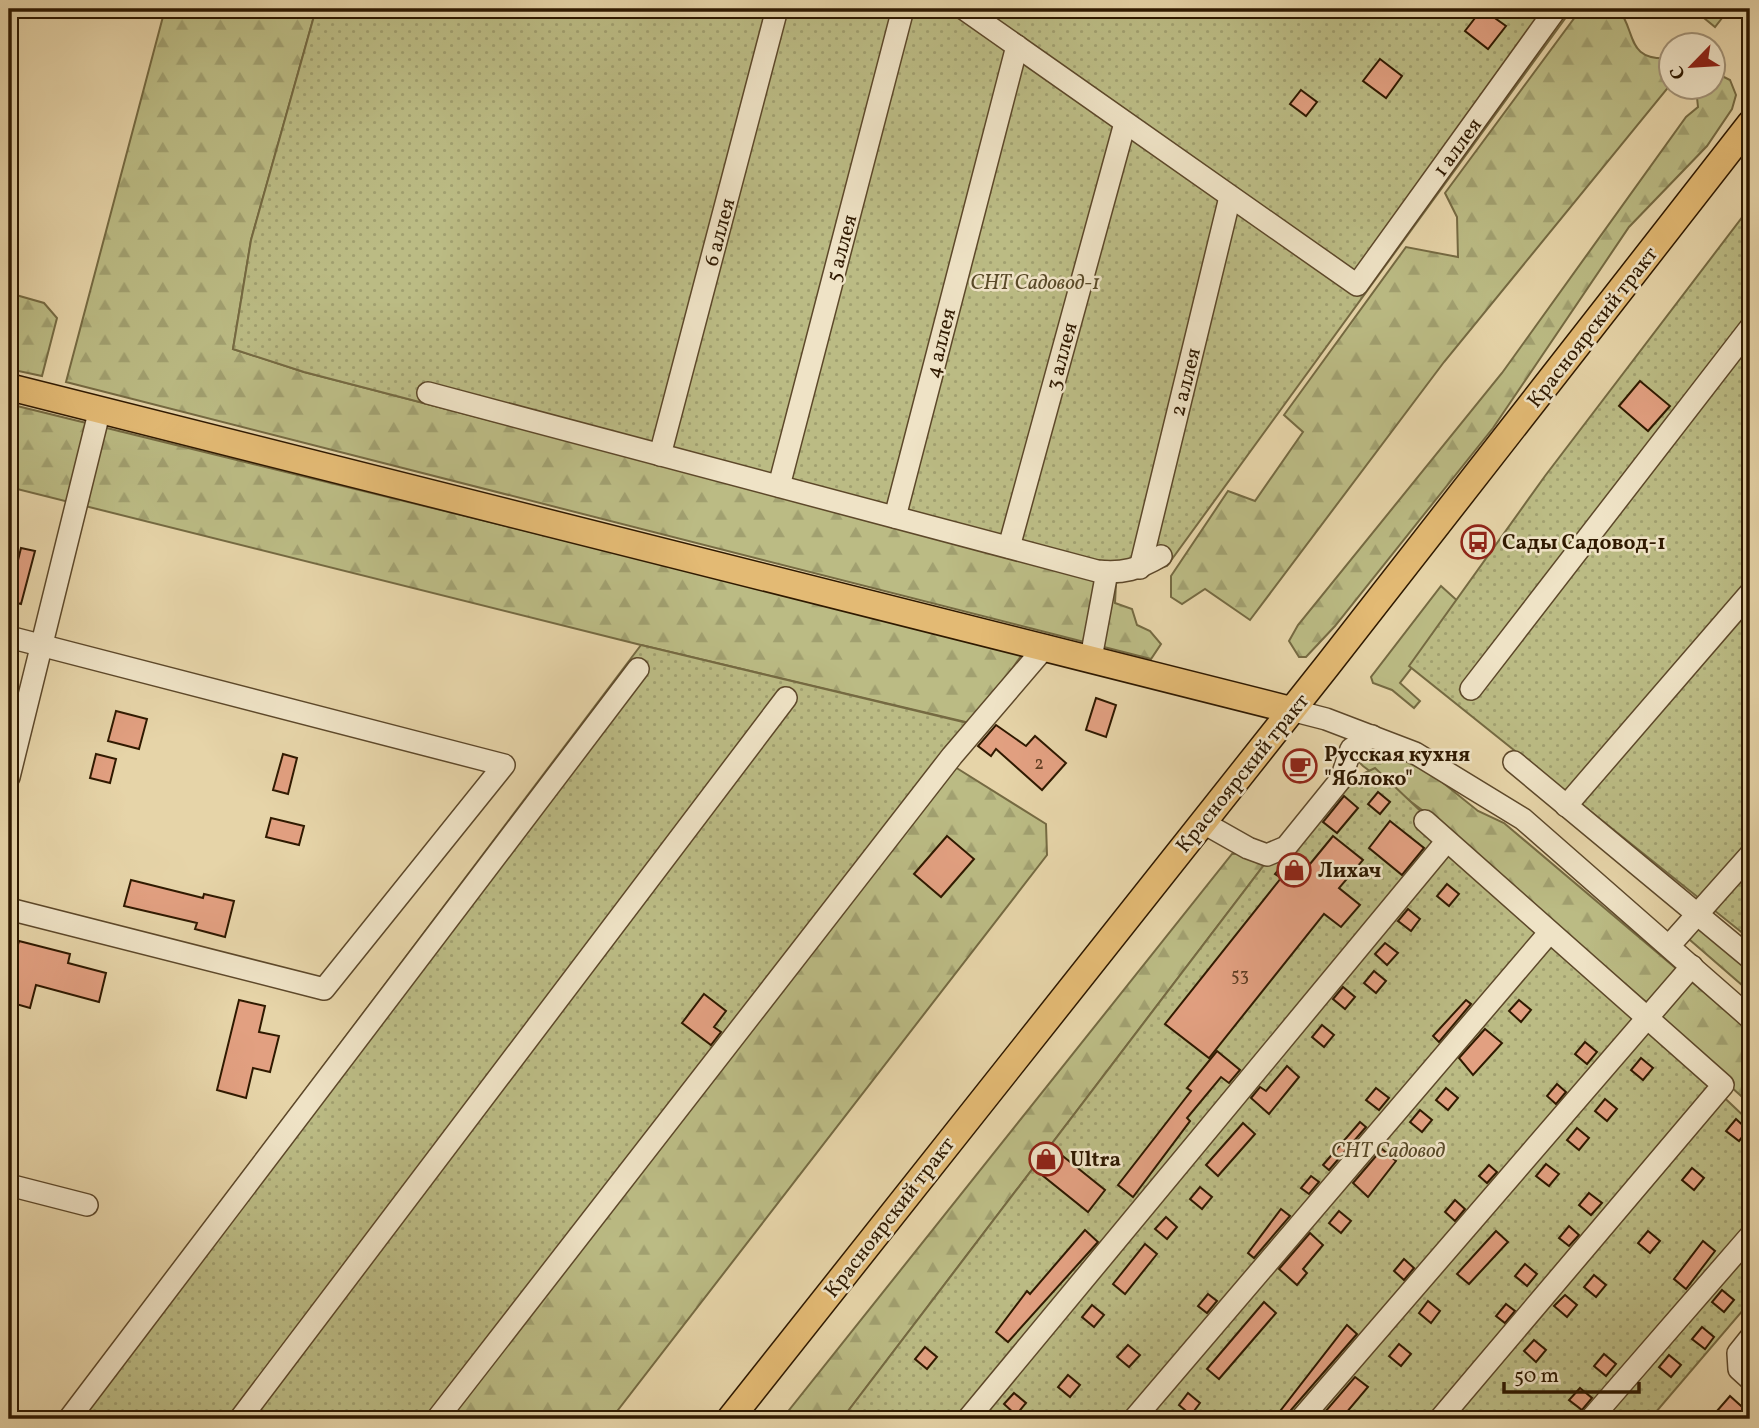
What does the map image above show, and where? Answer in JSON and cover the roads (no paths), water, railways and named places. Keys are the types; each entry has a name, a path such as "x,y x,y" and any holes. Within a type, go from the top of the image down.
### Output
{"main road":[{"name":"Красноярский тракт","path":"730,1419 1750,124"},
{"path":"9,387 1046,646 1291,710"}],"street":[{"name":"6 аллея","path":"660,455 778,9"},
{"name":"5 аллея","path":"779,486 903,9"},
{"path":"964,9 1230,197"},
{"name":"1 аллея","path":"1230,197 1357,285 1556,9"},
{"name":"4 аллея","path":"895,517 1017,46"},
{"name":"3 аллея","path":"1009,547 1125,123"},
{"name":"2 аллея","path":"1140,568 1230,197"},
{"path":"1471,689 1750,328"},
{"path":"428,393 1107,572 1117,574 1140,568 1161,556"},
{"path":"9,777 100,410"},
{"path":"1091,658 1107,572"},
{"path":"1566,806 1750,593"},
{"path":"9,638 41,644 504,765 324,989 9,909"},
{"path":"437,1419 952,756 1046,646"},
{"path":"69,1419 638,669"},
{"path":"240,1419 786,698"},
{"path":"1291,710 1415,753 1523,819 1750,1018"},
{"path":"1202,822 1248,848 1267,855 1286,847 1342,779 1350,749 1372,736"},
{"path":"1514,762 1750,958"},
{"path":"1425,821 1723,1085 1440,1419"},
{"path":"968,1419 1446,842"},
{"path":"1669,946 1750,855"},
{"path":"1133,1419 1549,933"},
{"path":"1301,1419 1692,966"},
{"path":"9,1185 87,1205"},
{"path":"1591,1419 1750,1236"},
{"path":"1750,1338 1738,1353 1739,1369 1750,1379"}],"place":[{"name":"Сады Садовод-1","path":"1478,542"},
{"name":"Русская кухня \"Яблоко\"","path":"1300,766"},
{"name":"Лихач","path":"1294,870"},
{"name":"Ultra","path":"1046,1159"}],"park label":[{"name":"СНТ Садовод-1","path":"1035,282"},
{"name":"СНТ Садовод","path":"1388,1150"}]}
